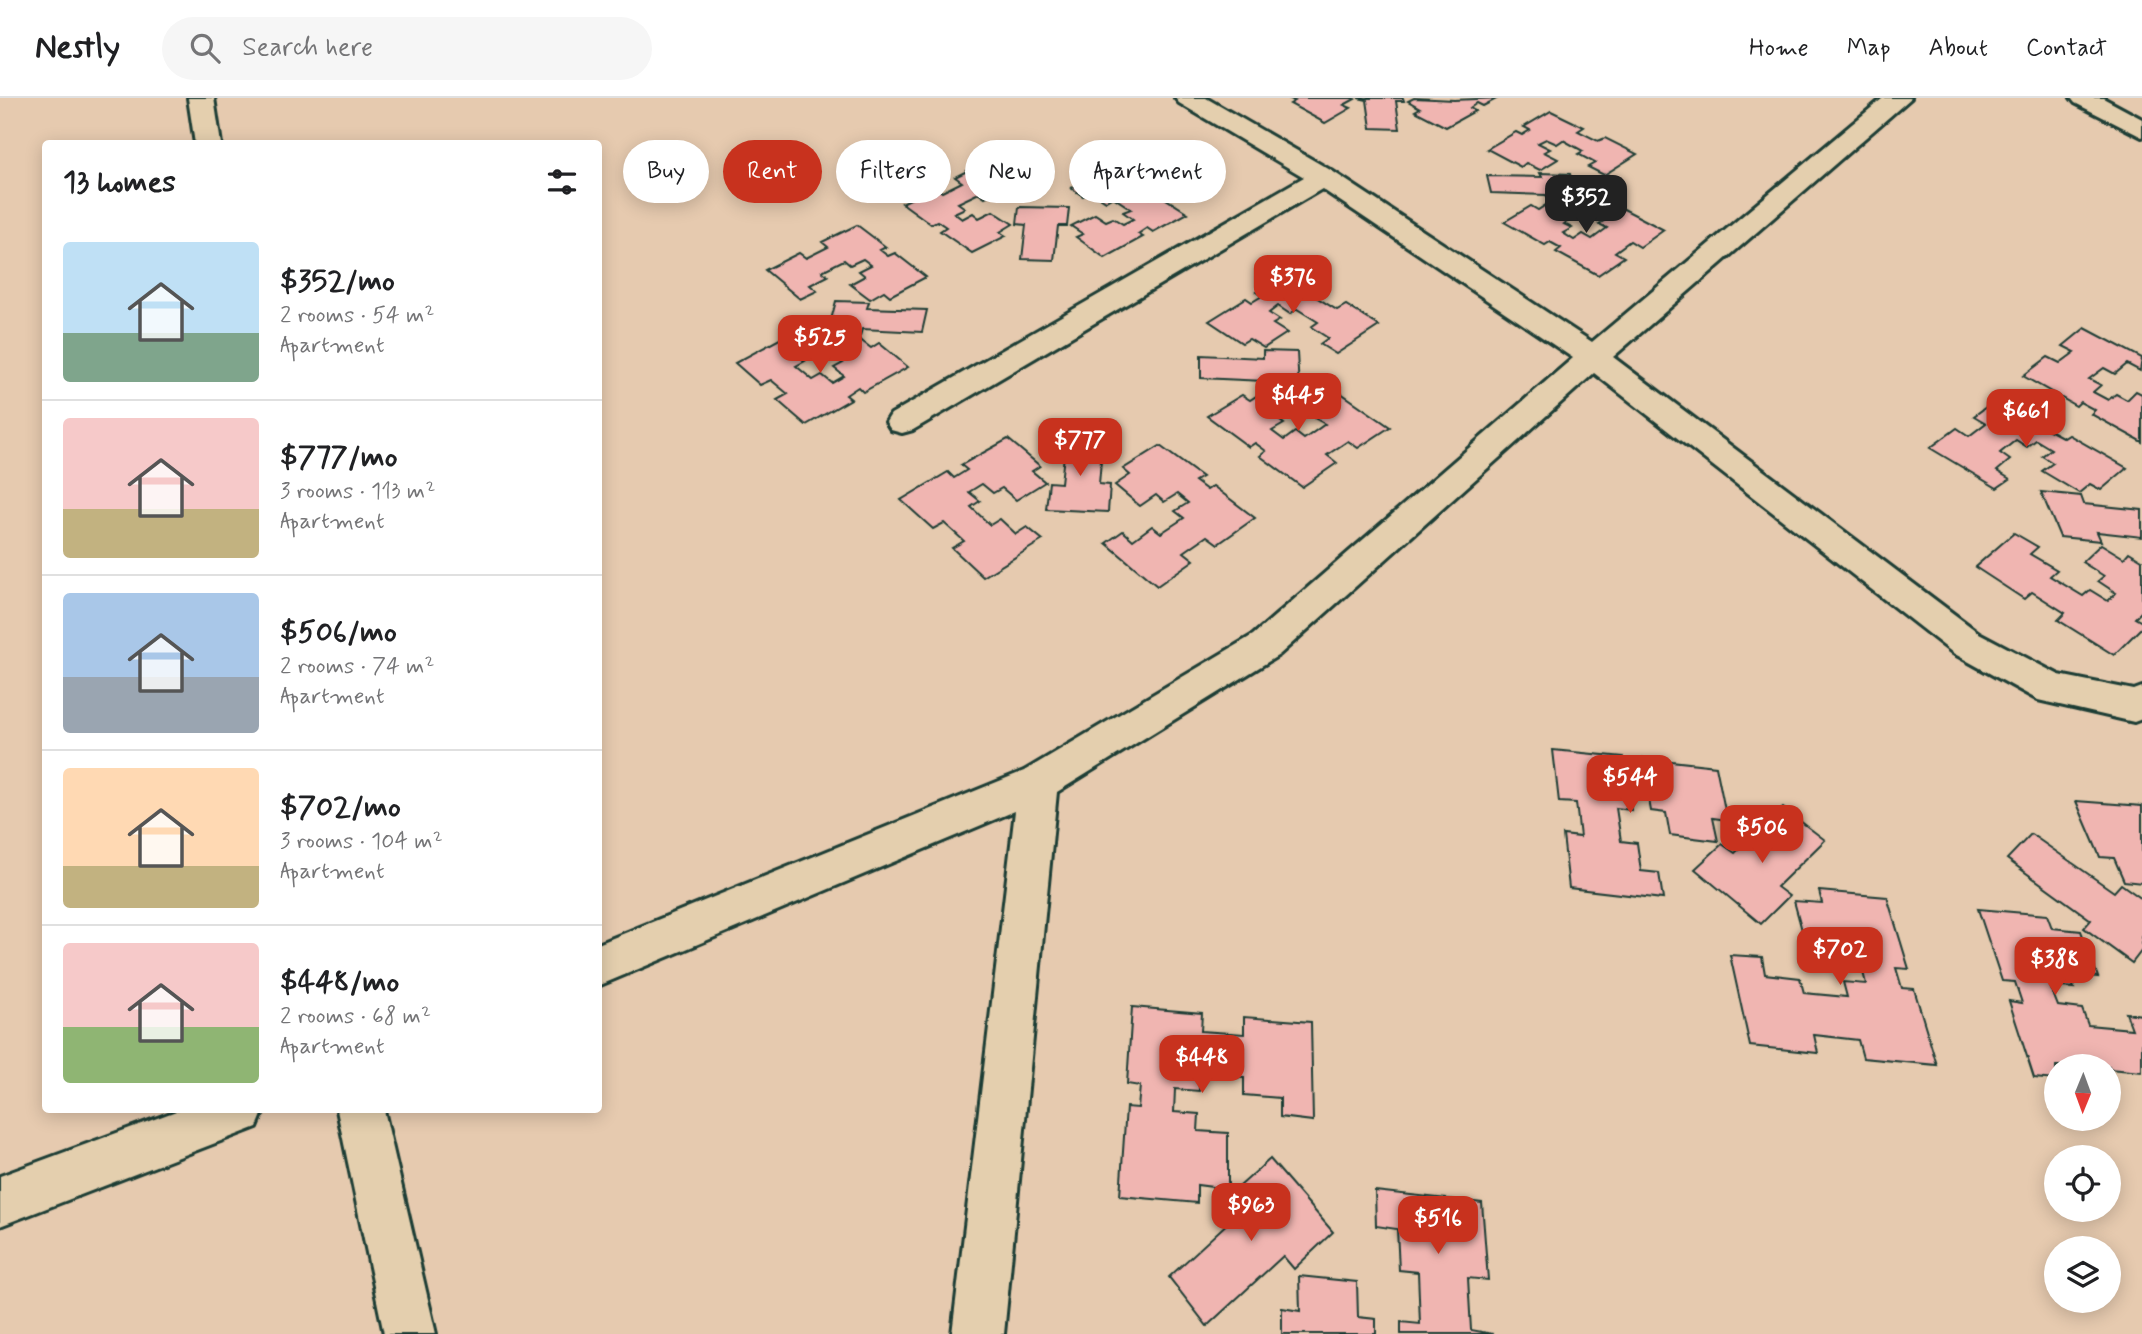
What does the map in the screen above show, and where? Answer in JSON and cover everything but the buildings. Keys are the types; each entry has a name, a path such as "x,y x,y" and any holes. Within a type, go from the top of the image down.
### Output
{"street":[{"path":"201,98 207,140"},
{"path":"1188,98 1323,177 1593,357 1966,643 2051,689 2134,706 2142,703"},
{"path":"602,963 1038,783 1266,645 1593,357 1898,98"},
{"path":"2084,98 2142,129"},
{"path":"902,422 1323,177"},
{"path":"978,1334 1038,783"},
{"path":"0,1201 232,1113"},
{"path":"362,1113 410,1334"}]}
